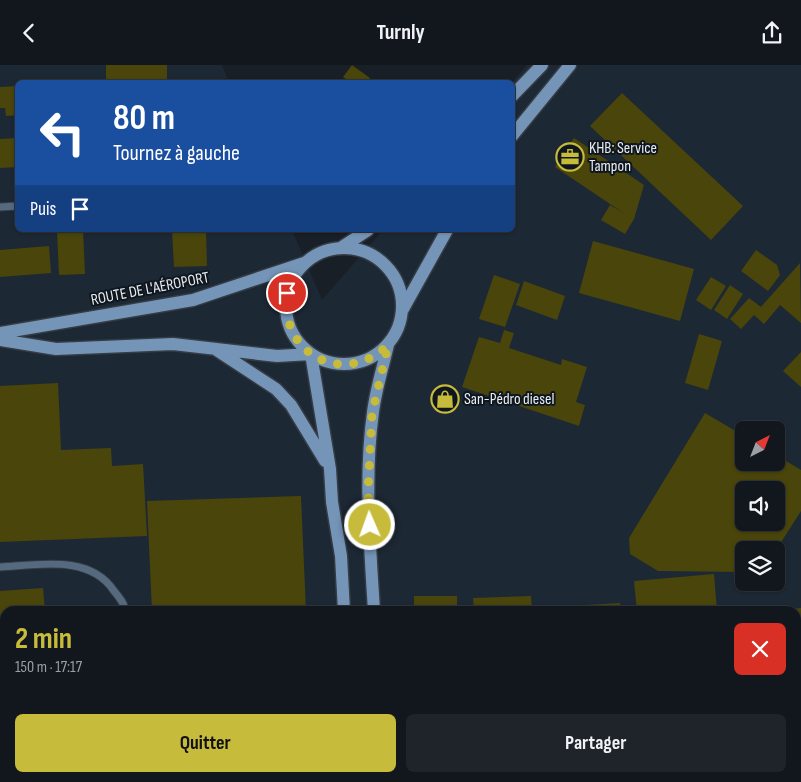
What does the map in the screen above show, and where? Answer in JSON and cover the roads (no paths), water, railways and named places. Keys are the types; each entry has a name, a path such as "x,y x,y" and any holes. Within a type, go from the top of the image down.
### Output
{"main road":[{"path":"515,93 542,65"},
{"path":"515,132 570,65"},
{"path":"365,232 342,247 322,252 304,263 290,282 285,304 286,316 295,337 311,354 330,363 352,364 372,358 388,345"},
{"path":"374,606 368,492 370,441 376,392 388,345 398,328 403,309 446,232"},
{"path":"342,247 363,251 382,261 396,278 401,293 403,309"},
{"name":"ROUTE DE L'AÉROPORT","path":"0,333 193,300 256,281 304,263"},
{"path":"0,340 56,349 173,344 276,356 311,354"},
{"path":"211,347 276,389 291,405 330,469"},
{"path":"311,354 330,469 332,502 341,556 344,606"}],"lane":[{"path":"0,207 15,206"},
{"path":"0,567 64,563 90,571 110,585 124,606"}],"place":[{"name":"KHB: Service Tampon","path":"570,157"},
{"name":"San-Pédro diesel","path":"445,399"}]}
